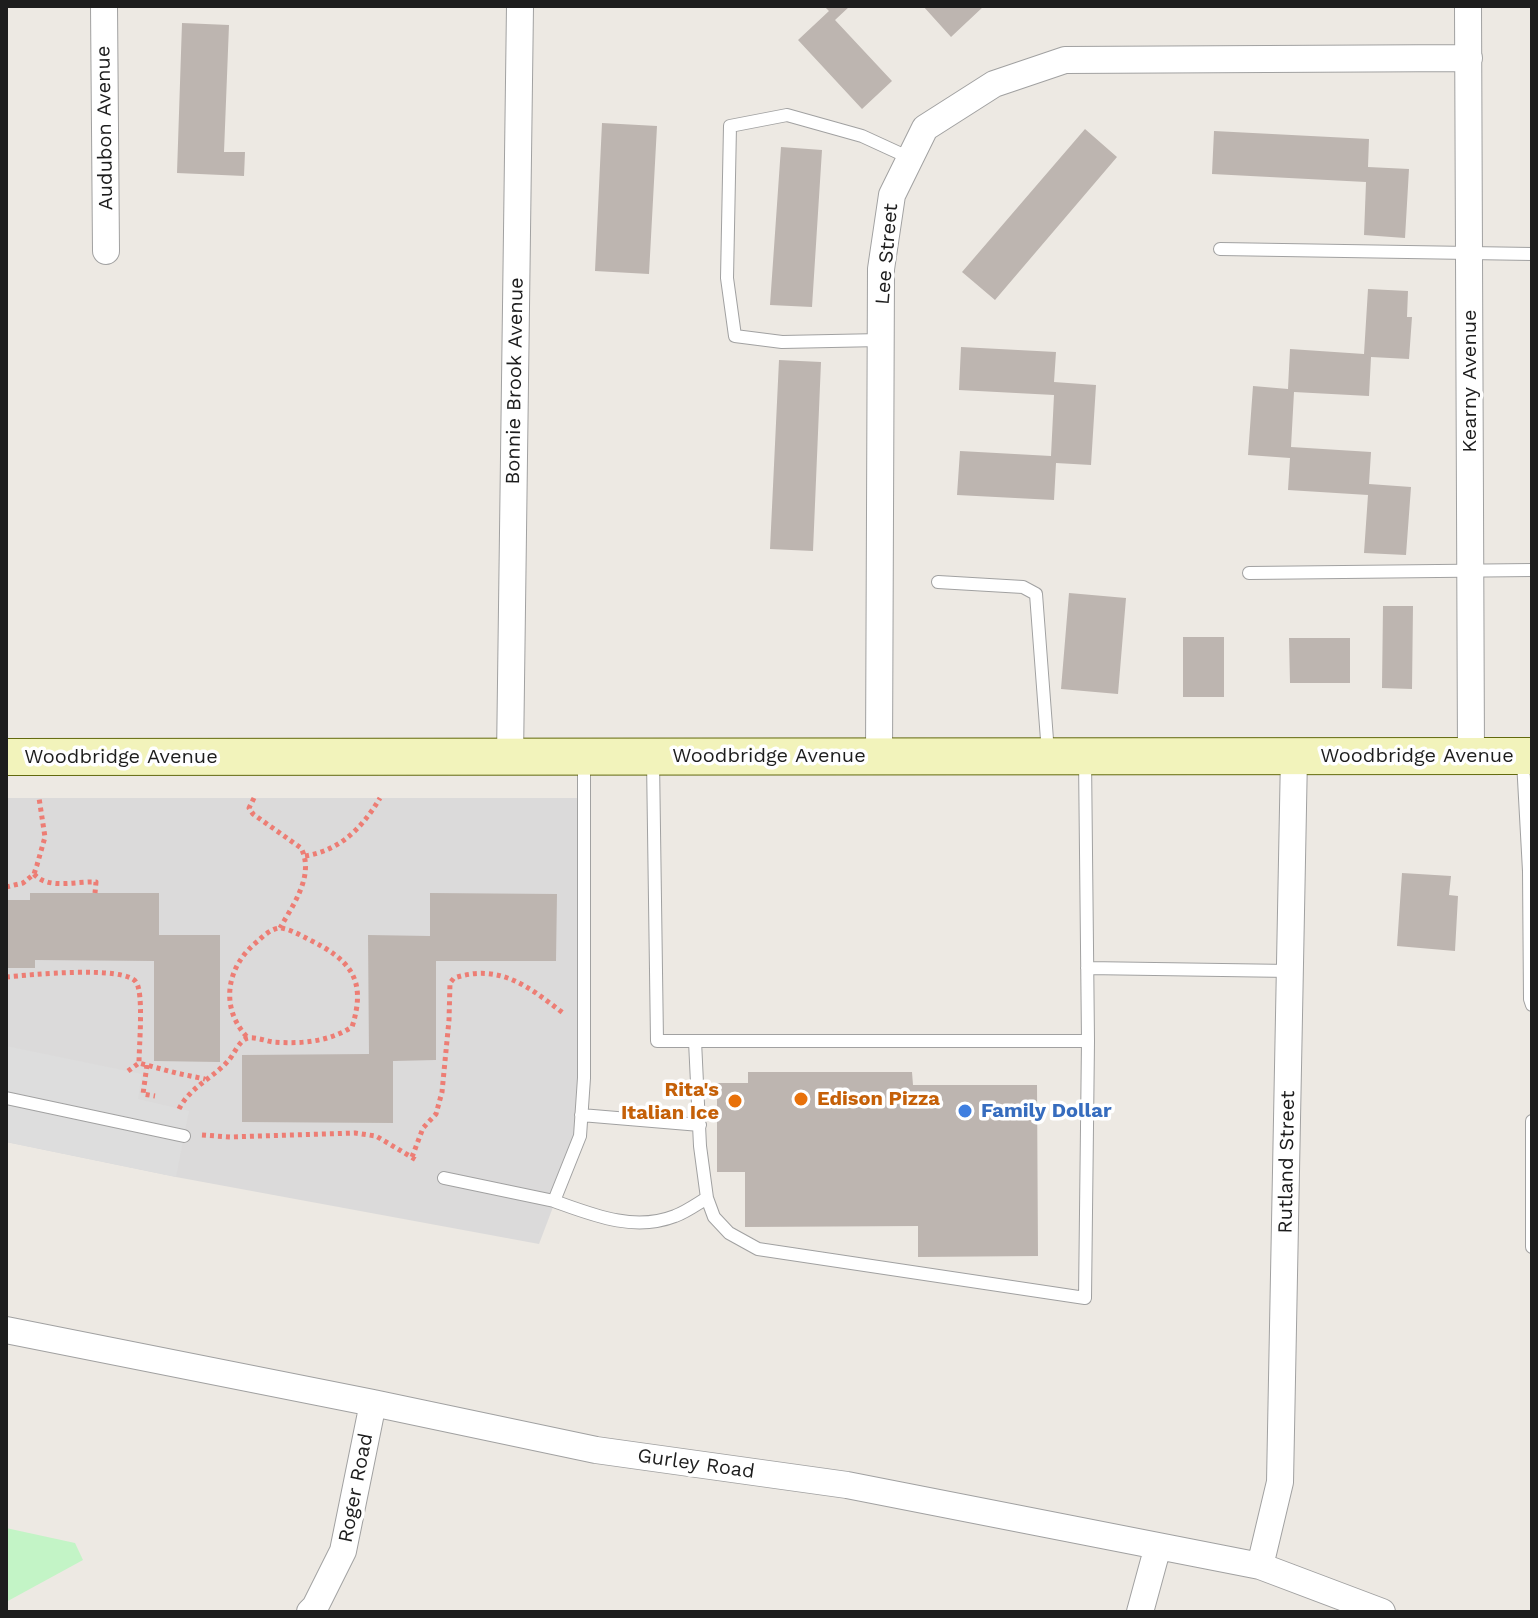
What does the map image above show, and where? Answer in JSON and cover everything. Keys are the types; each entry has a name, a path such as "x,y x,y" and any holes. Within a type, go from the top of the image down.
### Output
{"main road":[{"name":"Woodbridge Avenue","path":"6,757 1527,756"}],"street":[{"name":"Audubon Avenue","path":"104,6 106,251"},
{"name":"Bonnie Brook Avenue","path":"510,757 520,6"},
{"name":"Kearny Avenue","path":"1468,6 1471,756"},
{"name":"Lee Street","path":"879,756 881,269 892,195 925,128 994,84 1065,60 1469,58"},
{"name":"Rutland Street","path":"1260,1566 1280,1482 1294,756"},
{"name":"Gurley Road","path":"6,1330 596,1450 847,1485 1260,1566 1382,1612"},
{"name":"Roger Road","path":"310,1612 343,1551 373,1403"},
{"path":"1140,1612 1158,1546"}],"lane":[{"path":"881,340 782,342 735,336 727,278 730,126 787,115 862,136 910,158"},
{"path":"1220,249 1532,254"},
{"path":"1249,573 1532,570"},
{"path":"938,582 1023,587 1036,594 1048,756"},
{"path":"554,1201 580,1136 584,1078 584,756"},
{"path":"1527,756 1532,1005"},
{"path":"653,757 657,1041 1088,1041"},
{"path":"695,1041 707,1198 714,1217 729,1233 758,1249 1085,1298 1088,1041 1085,757"},
{"path":"1087,968 1290,971"},
{"path":"6,1098 184,1136"},
{"path":"581,1115 700,1125"},
{"path":"1532,1121 1532,1247"},
{"path":"444,1178 554,1201 595,1216 623,1222 652,1222 675,1216 707,1198"}],"path":[{"path":"6,887 23,883 34,874 45,837 39,798"},
{"path":"254,798 249,808 253,814 301,848 305,856 301,889 280,928"},
{"path":"305,856 327,851 351,836 380,798"},
{"path":"34,874 48,883 96,882 95,893"},
{"path":"280,928 315,942 346,964 354,976 358,1004 352,1027 343,1033 313,1043 248,1038 237,1027 232,1015 231,991 235,966 245,951 271,931 280,928"},
{"path":"6,977 112,972 130,976 137,983 140,997 139,1063"},
{"path":"184,1136 355,1133 376,1136 415,1159 423,1128 436,1114 442,1092 450,983 454,978 476,974 508,976 569,1017"},
{"path":"179,1109 184,1098 226,1064 241,1042 248,1038"},
{"path":"139,1063 206,1079"},
{"path":"128,1071 139,1063"},
{"path":"147,1065 143,1094 155,1096"}],"shaded area":[{"path":"6,798 584,798 580,1136 539,1244 176,1177 6,1142"},
{"path":"6,1046 142,1074 138,1099 189,1111 176,1177 6,1142"}],"green space":[{"path":"6,1528 75,1543 83,1560 6,1602"}],"building":[{"path":"824,6 850,6 835,20 892,81 862,109 798,40 829,11"},
{"path":"923,6 984,6 951,37"},
{"path":"182,23 229,25 224,152 245,152 244,176 177,173"},
{"path":"602,123 657,126 649,274 595,271"},
{"path":"1085,129 1117,157 995,300 962,272"},
{"path":"1214,131 1369,139 1368,167 1409,169 1405,238 1364,235 1366,182 1212,174"},
{"path":"781,147 822,150 812,307 770,305"},
{"path":"1368,289 1408,291 1407,317 1412,317 1409,359 1371,357 1369,396 1294,392 1291,447 1371,452 1369,484 1411,487 1406,555 1364,553 1368,495 1288,490 1290,458 1248,455 1253,386 1288,389 1290,349 1364,354"},
{"path":"961,347 1056,352 1054,382 1096,385 1091,465 1056,463 1054,500 957,495 960,451 1051,456 1054,395 959,390"},
{"path":"779,360 821,362 813,551 770,549"},
{"path":"1069,593 1126,598 1118,694 1061,689"},
{"path":"1383,606 1413,606 1412,689 1382,688"},
{"path":"1183,637 1224,637 1224,697 1183,697"},
{"path":"1289,638 1350,638 1350,683 1290,683"},
{"path":"1402,873 1451,876 1449,895 1458,896 1455,951 1397,946"},
{"path":"30,893 159,893 159,935 220,935 220,1062 154,1061 154,961 35,960 35,968 6,968 6,900 30,900"},
{"path":"430,893 557,894 556,961 436,961 436,1060 393,1061 393,1123 242,1122 242,1055 369,1054 368,935 430,936"},
{"path":"748,1072 912,1072 913,1085 1037,1085 1038,1256 918,1257 918,1226 745,1227 745,1172 717,1172 717,1083 748,1083"}],"place":[{"name":"Edison Pizza","path":"801,1099"},
{"name":"Rita's Italian Ice","path":"735,1101"},
{"name":"Family Dollar","path":"965,1111"}]}
